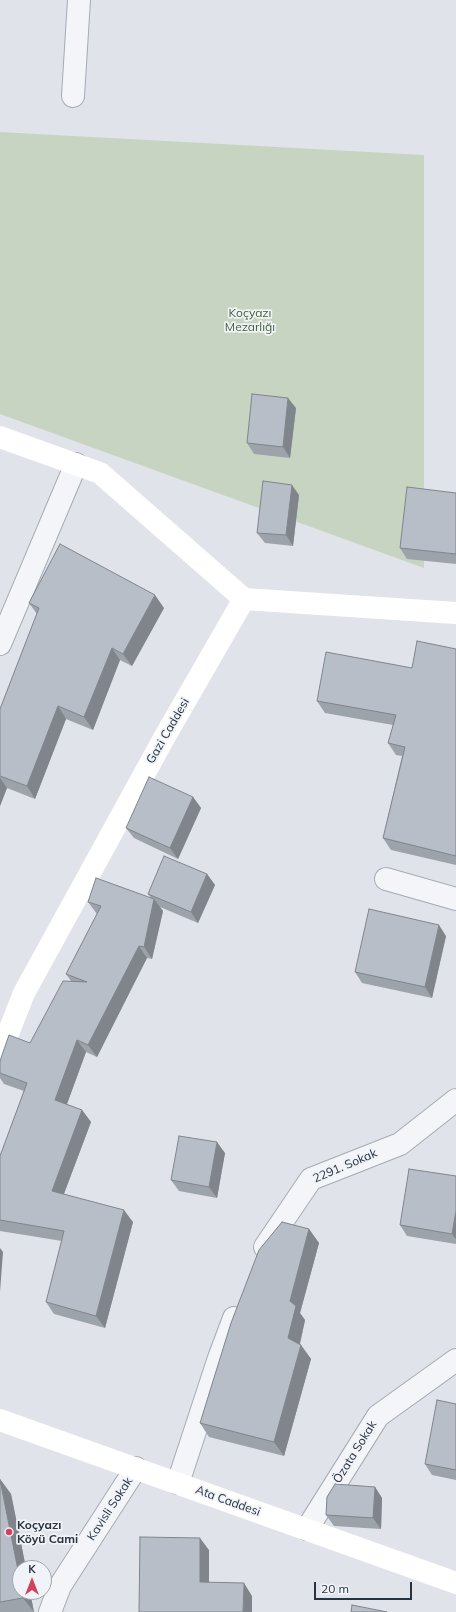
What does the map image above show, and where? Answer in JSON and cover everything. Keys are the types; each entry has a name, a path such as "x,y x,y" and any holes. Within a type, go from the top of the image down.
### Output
{"street":[{"path":"73,96 79,0"},
{"path":"0,437 100,473 244,599 456,612"},
{"path":"0,644 76,464"},
{"name":"Gazi Caddesi","path":"0,1054 24,993 164,738 244,599"},
{"path":"386,879 456,899"},
{"name":"2291. Sokak","path":"255,1265 258,1258 311,1179 400,1144 456,1100"},
{"path":"178,1483 219,1358 241,1301"},
{"name":"Özata Sokak","path":"307,1529 378,1416 456,1360"},
{"name":"Ata Caddesi","path":"0,1420 456,1583"},
{"name":"Kavisli Sokak","path":"50,1612 60,1586 136,1468"}],"green space":[{"name":"Koçyazı Mezarlığı","path":"0,132 424,155 424,568 0,414"}],"building":[{"path":"252,394 288,398 283,447 247,443"},
{"path":"263,481 292,485 286,535 257,533"},
{"path":"407,487 456,493 456,554 400,548"},
{"path":"60,544 155,595 123,654 112,648 84,717 58,706 27,786 0,776 0,709 39,608 29,603"},
{"path":"417,641 456,649 456,856 383,838 405,747 388,743 396,715 317,701 326,652 412,668"},
{"path":"149,777 193,797 170,848 126,828"},
{"path":"164,856 207,874 191,912 148,894"},
{"path":"96,878 154,899 144,947 139,946 88,1045 77,1040 55,1100 82,1110 52,1191 124,1210 96,1316 46,1302 64,1231 0,1220 0,1156 27,1083 0,1073 0,1061 9,1035 30,1043 63,981 87,982 66,974 101,906 88,902"},
{"path":"369,909 439,925 425,987 355,972"},
{"path":"179,1136 217,1142 209,1187 171,1180"},
{"path":"409,1169 456,1176 456,1211 452,1234 400,1225"},
{"path":"282,1222 309,1229 290,1301 296,1306 288,1338 301,1345 274,1442 200,1423 231,1323 259,1250"},
{"path":"437,1400 456,1404 456,1470 425,1464"},
{"path":"0,1480 16,1560 12,1560 12,1600 0,1602"},
{"path":"335,1484 375,1487 373,1518 326,1515 327,1497"},
{"path":"140,1537 200,1538 200,1582 244,1583 243,1612 139,1612"},
{"path":"352,1605 387,1612 351,1612"}],"place":[{"name":"Koçyazı Köyü Cami","path":"9,1532"}]}
